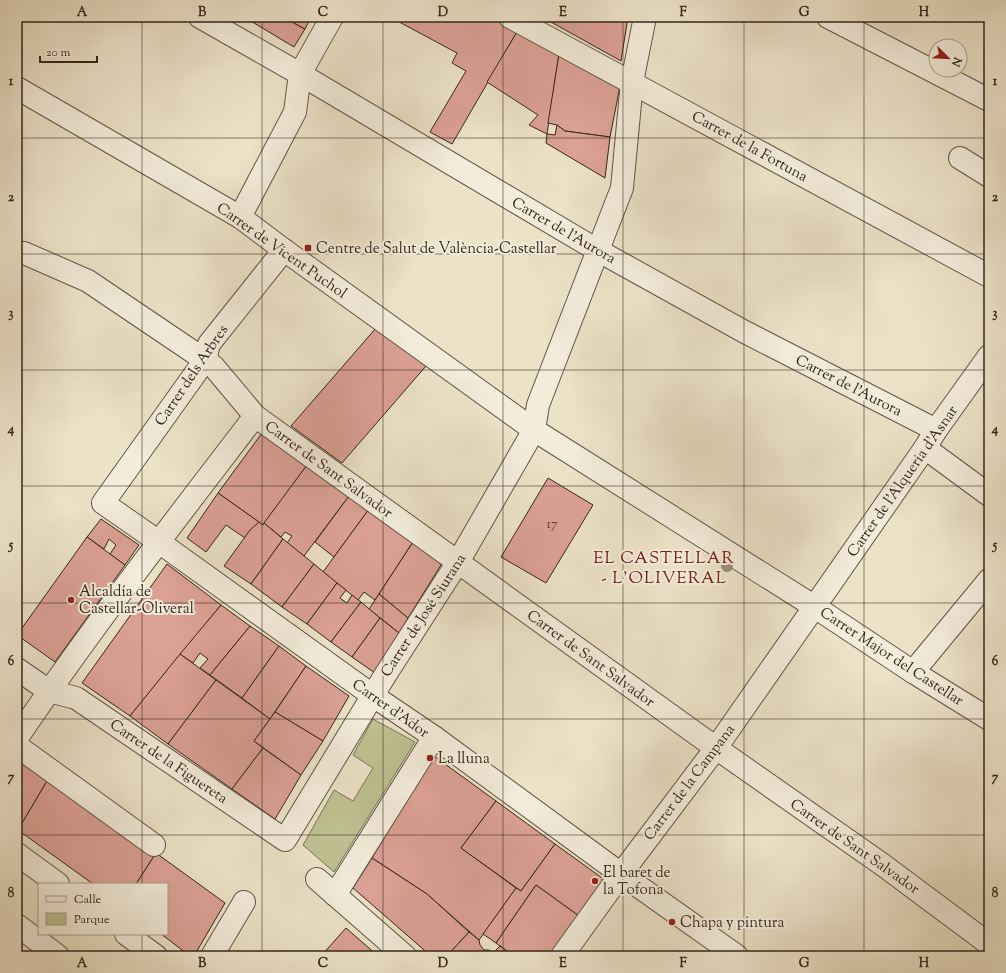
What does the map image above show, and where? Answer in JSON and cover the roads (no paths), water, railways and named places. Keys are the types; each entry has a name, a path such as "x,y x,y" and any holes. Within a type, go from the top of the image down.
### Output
{"street":[{"path":"240,217 295,112 300,74 332,17"},
{"name":"Carrer de la Fortuna","path":"510,17 989,276"},
{"path":"534,430 538,405 622,188 632,82 645,17"},
{"path":"828,17 989,100"},
{"name":"Carrer de l'Aurora","path":"213,20 300,74 597,250 743,331 930,439 989,495"},
{"name":"Carrer de Vicent Puchol","path":"17,88 240,217 534,430 815,607"},
{"path":"960,158 989,176"},
{"name":"Carrer dels Arbres","path":"103,503 205,360 209,344 284,250"},
{"name":"Carrer de Sant Salvador","path":"24,253 88,281 205,360 214,367 255,416 716,748 883,865 989,944"},
{"name":"Carrer de l'Alqueria d'Asnar","path":"815,607 930,439 989,356"},
{"path":"17,738 49,691 159,542 255,416"},
{"name":"Carrer de José Siurana","path":"285,840 372,695 458,562 534,430"},
{"name":"Carrer d'Ador","path":"103,503 372,695 434,737 621,874 737,956"},
{"path":"913,672 989,580"},
{"name":"Carrer Major del Castellar","path":"815,607 913,672 989,719"},
{"name":"Carrer de la Campana","path":"562,956 621,874 716,748 815,607"},
{"name":"Carrer de la Figuereta","path":"17,669 49,691 76,698 285,840"},
{"path":"335,894 434,737"},
{"path":"17,746 154,845"},
{"path":"17,854 57,883"},
{"path":"316,879 405,956"},
{"path":"212,956 244,902"},
{"path":"17,925 58,956"},
{"path":"127,935 156,956"}],"place":[{"name":"Centre de Salut de València-Castellar","path":"308,248"},
{"name":"Alcaldía de Castellar-Oliveral","path":"71,600"},
{"name":"La lluna","path":"430,758"},
{"name":"El baret de la Tofona","path":"595,881"},
{"name":"Chapa y pintura","path":"672,922"}],"district":[{"name":"EL CASTELLAR - L'OLIVERAL","path":"664,567"}]}
